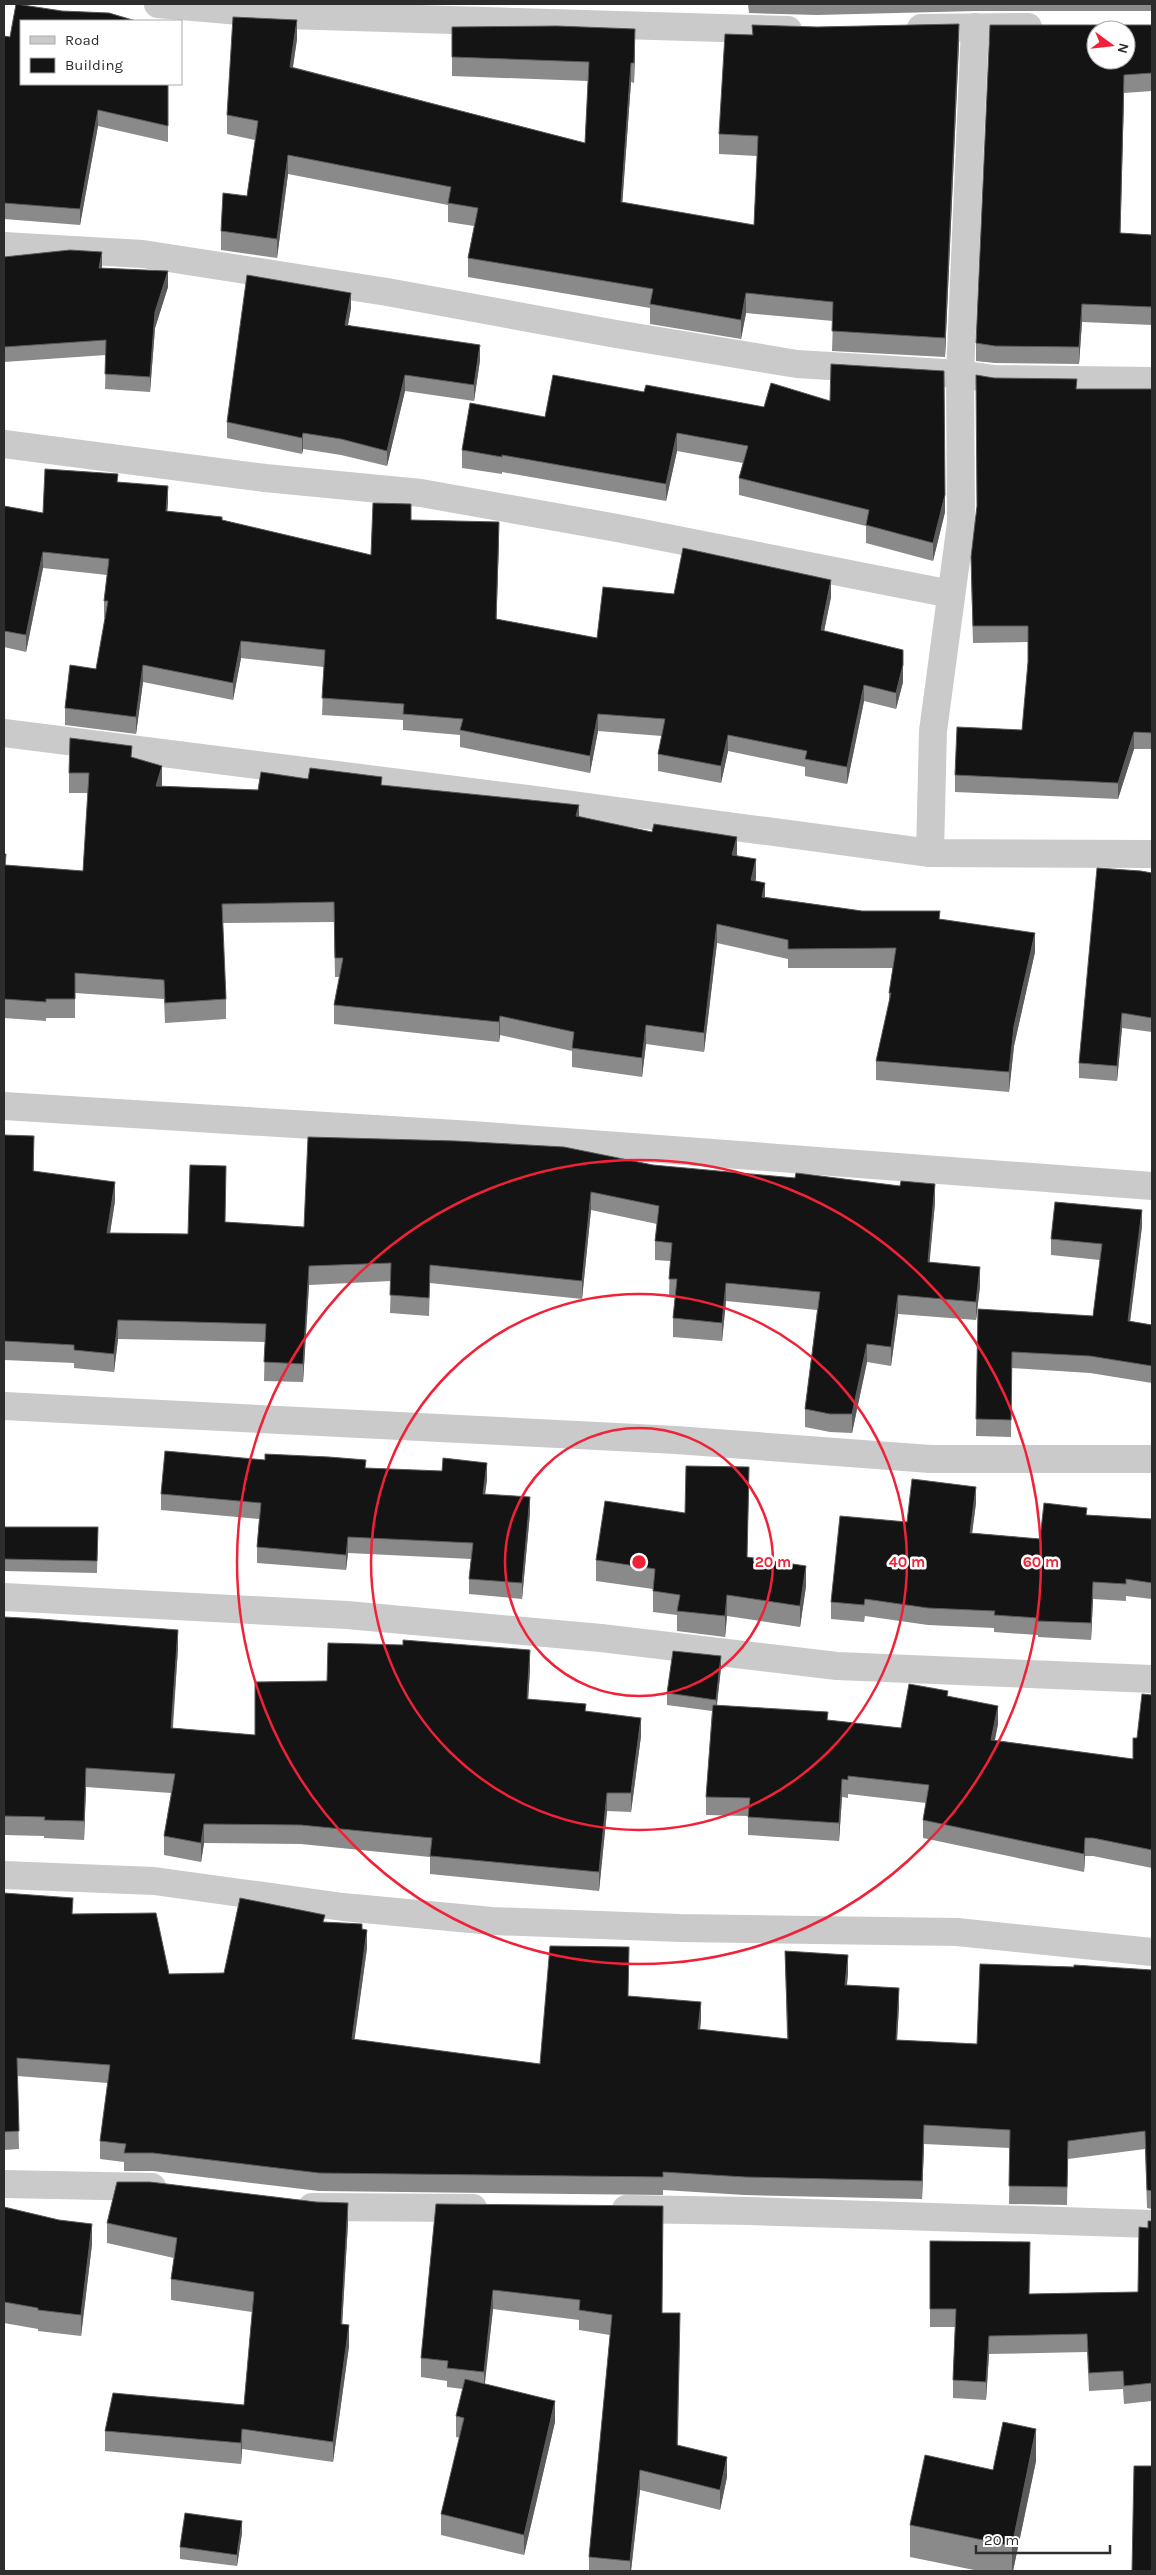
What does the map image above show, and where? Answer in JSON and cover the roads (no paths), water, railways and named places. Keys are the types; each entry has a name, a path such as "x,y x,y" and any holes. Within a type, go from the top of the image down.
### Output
{"street":[{"path":"158,4 286,15 817,31"},
{"path":"896,29 975,26 1054,27"},
{"path":"930,853 932,731 961,524 960,374 975,26"},
{"path":"4,246 143,254 387,292 616,334 797,364 960,374 994,379 1152,381"},
{"path":"4,444 264,478 421,493 617,528 951,594"},
{"path":"4,733 527,799 930,853 1152,854"},
{"path":"4,1106 472,1135 1152,1186"},
{"path":"4,1406 676,1440 930,1459 1152,1459"},
{"path":"4,1597 347,1615 601,1638 837,1666 1152,1679"},
{"path":"4,1875 154,1881 343,1907 492,1921 680,1928 957,1932 1152,1952"},
{"path":"4,2184 151,2187 180,2190"},
{"path":"288,2204 318,2207 502,2208"},
{"path":"600,2209 750,2210 1152,2224"}]}
